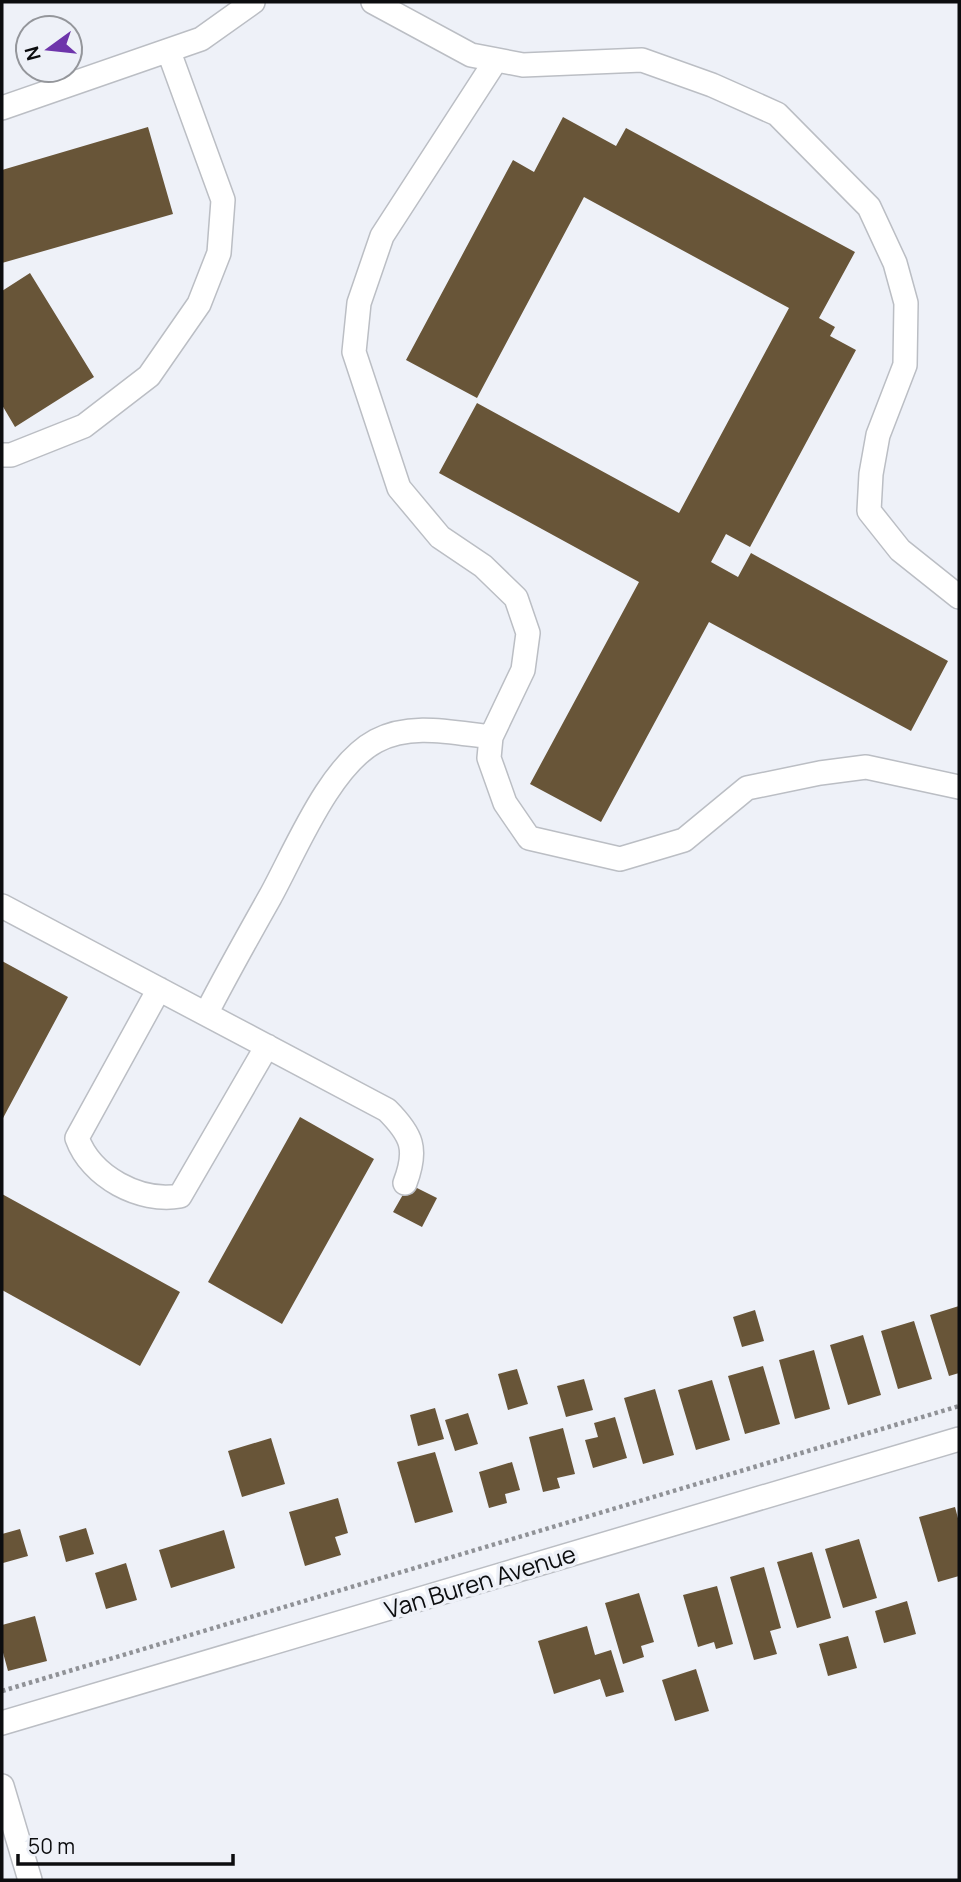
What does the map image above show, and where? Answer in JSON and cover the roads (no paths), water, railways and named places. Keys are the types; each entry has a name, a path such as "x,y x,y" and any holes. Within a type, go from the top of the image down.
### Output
{"street":[{"path":"2,108 201,39 253,2"},
{"path":"373,2 471,55 523,65 642,60 712,85 776,114 869,207 895,263 906,303 905,365 878,435 871,474 869,511 900,550 959,597"},
{"path":"2,455 11,455 84,426 149,376 199,304 219,253 223,200 169,52"},
{"path":"496,60 382,236 359,303 354,352 399,488 440,537 484,566 516,598 528,632 523,670 491,737 489,758 505,803 529,838 620,859 684,840 747,788 759,785 866,767 959,787"},
{"path":"206,1014 325,796 354,758 375,741 421,730 491,737"},
{"path":"2,905 387,1110 405,1129 414,1158 405,1183"},
{"path":"159,989 77,1138 83,1154 126,1190 161,1199 180,1196 267,1046"},
{"name":"Van Buren Avenue","path":"2,1723 959,1438"},
{"path":"2,1786 30,1880"}]}
